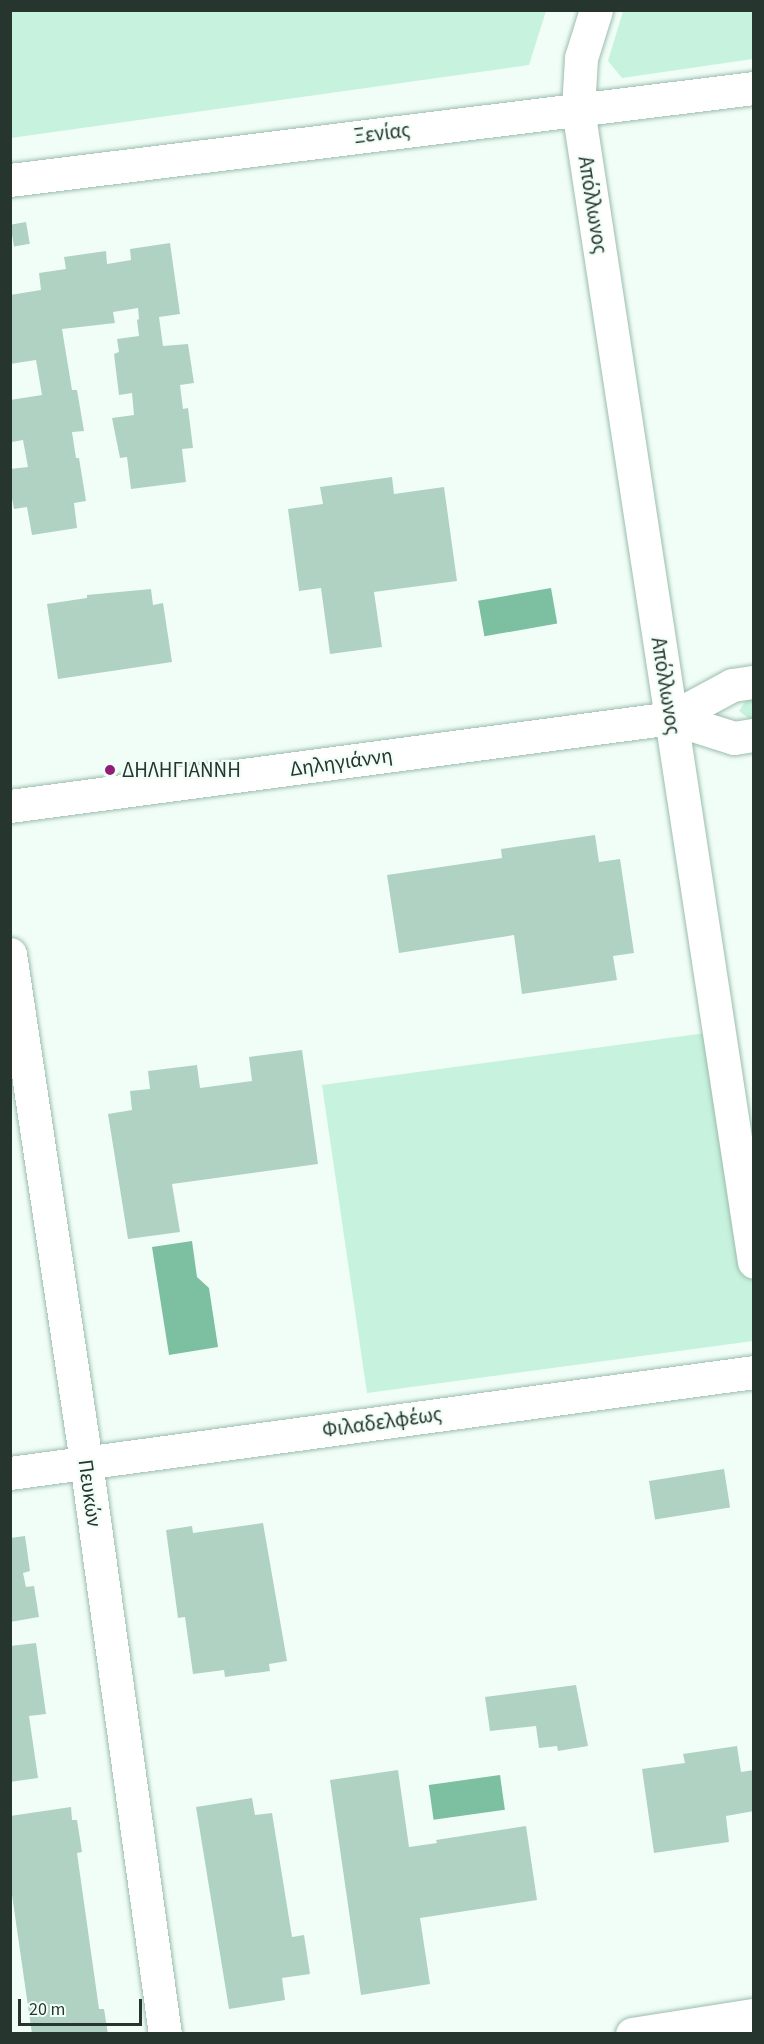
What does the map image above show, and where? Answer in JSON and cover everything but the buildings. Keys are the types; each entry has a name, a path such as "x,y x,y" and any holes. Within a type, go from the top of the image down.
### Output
{"street":[{"name":"Απόλλωνος","path":"596,10 581,58 578,109 753,1262"},
{"name":"Ξενίας","path":"10,180 753,88"},
{"name":"Δηληγιάννη","path":"10,806 670,718 732,685 753,682"},
{"name":"Δηληγιάννη","path":"670,718 734,738 753,735"},
{"name":"Πευκών","path":"10,954 86,1462 165,2034"},
{"name":"Φιλαδελφέως","path":"10,1473 753,1372"},
{"path":"632,2034 753,2016"}],"shaded area":[{"path":"10,11 546,11 529,65 11,138"},
{"path":"623,11 753,11 753,59 622,78 608,61"},
{"path":"551,588 557,623 484,636 478,601"},
{"path":"753,696 752,721 739,711 748,697"},
{"path":"713,1032 753,1273 753,1341 367,1393 322,1085"},
{"path":"192,1241 197,1277 209,1288 218,1347 169,1355 152,1247"},
{"path":"500,1775 505,1810 434,1820 429,1785"}],"place":[{"name":"ΔΗΛΗΓΙΑΝΝΗ","path":"110,770"}]}
